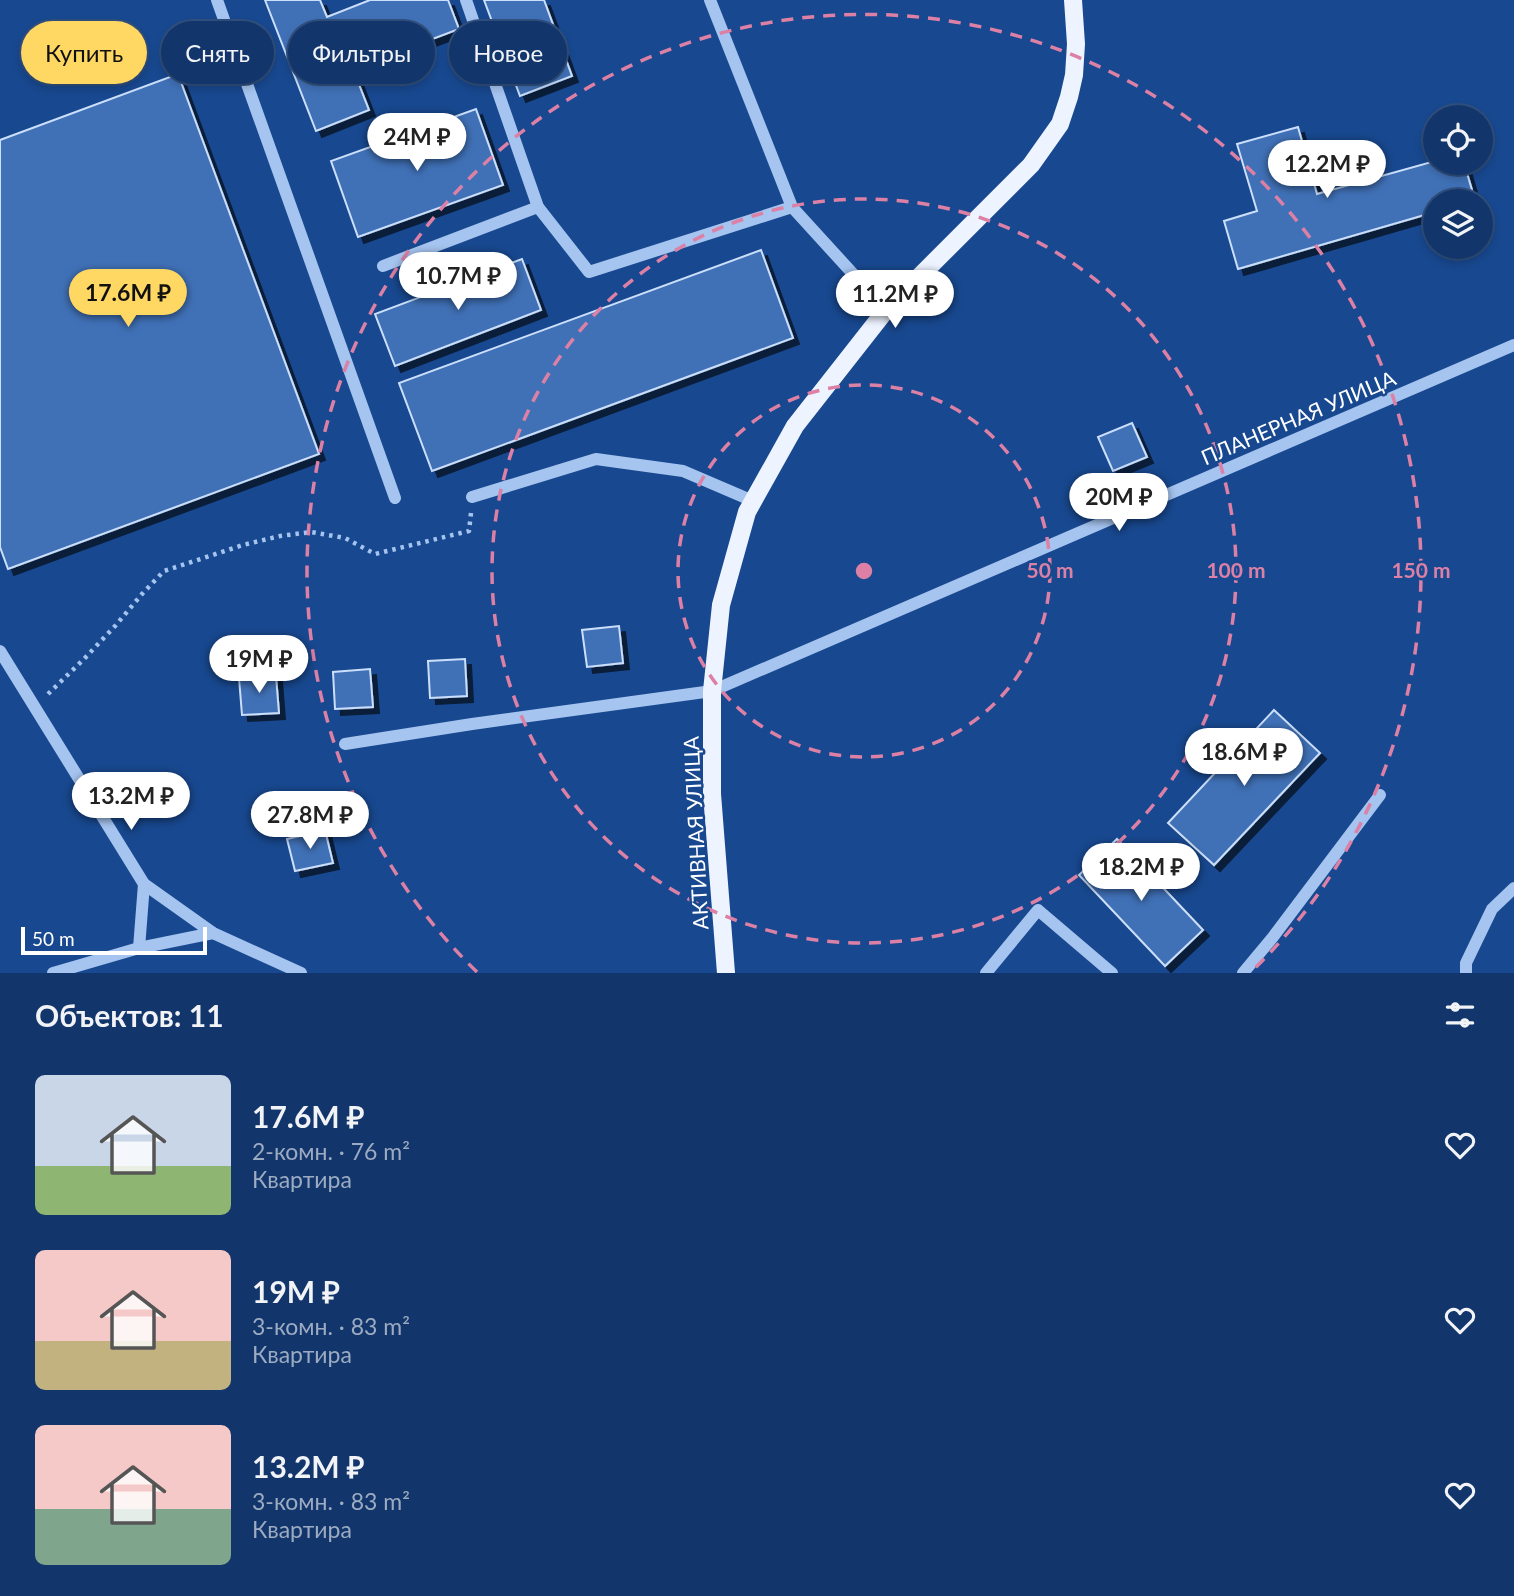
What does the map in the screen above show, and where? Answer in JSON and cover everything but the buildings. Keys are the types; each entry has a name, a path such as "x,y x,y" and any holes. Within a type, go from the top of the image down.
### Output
{"main road":[{"name":"АКТИВНАЯ УЛИЦА","path":"726,973 712,794 712,691 722,605 747,512 795,426 886,310 1031,165 1060,124 1074,75 1076,44 1073,0"}],"street":[{"path":"217,0 395,498"},
{"path":"466,0 538,206 589,272 792,207"},
{"path":"710,0 792,207 886,310"},
{"path":"383,266 538,206"},
{"name":"ПЛАНЕРНАЯ УЛИЦА","path":"345,744 712,691 1514,345"},
{"path":"472,496 596,459 683,471 752,501"},
{"path":"0,651 144,884 213,933 301,973"},
{"path":"1243,973 1380,795"},
{"path":"139,948 144,884"},
{"path":"1465,973 1466,963 1492,909 1514,888"},
{"path":"986,973 1038,910 1112,973"},
{"path":"53,973 139,948 213,933"}],"path":[{"path":"34,707 84,659 164,571 243,545 311,531 345,538 375,554 469,531 472,496"}]}
